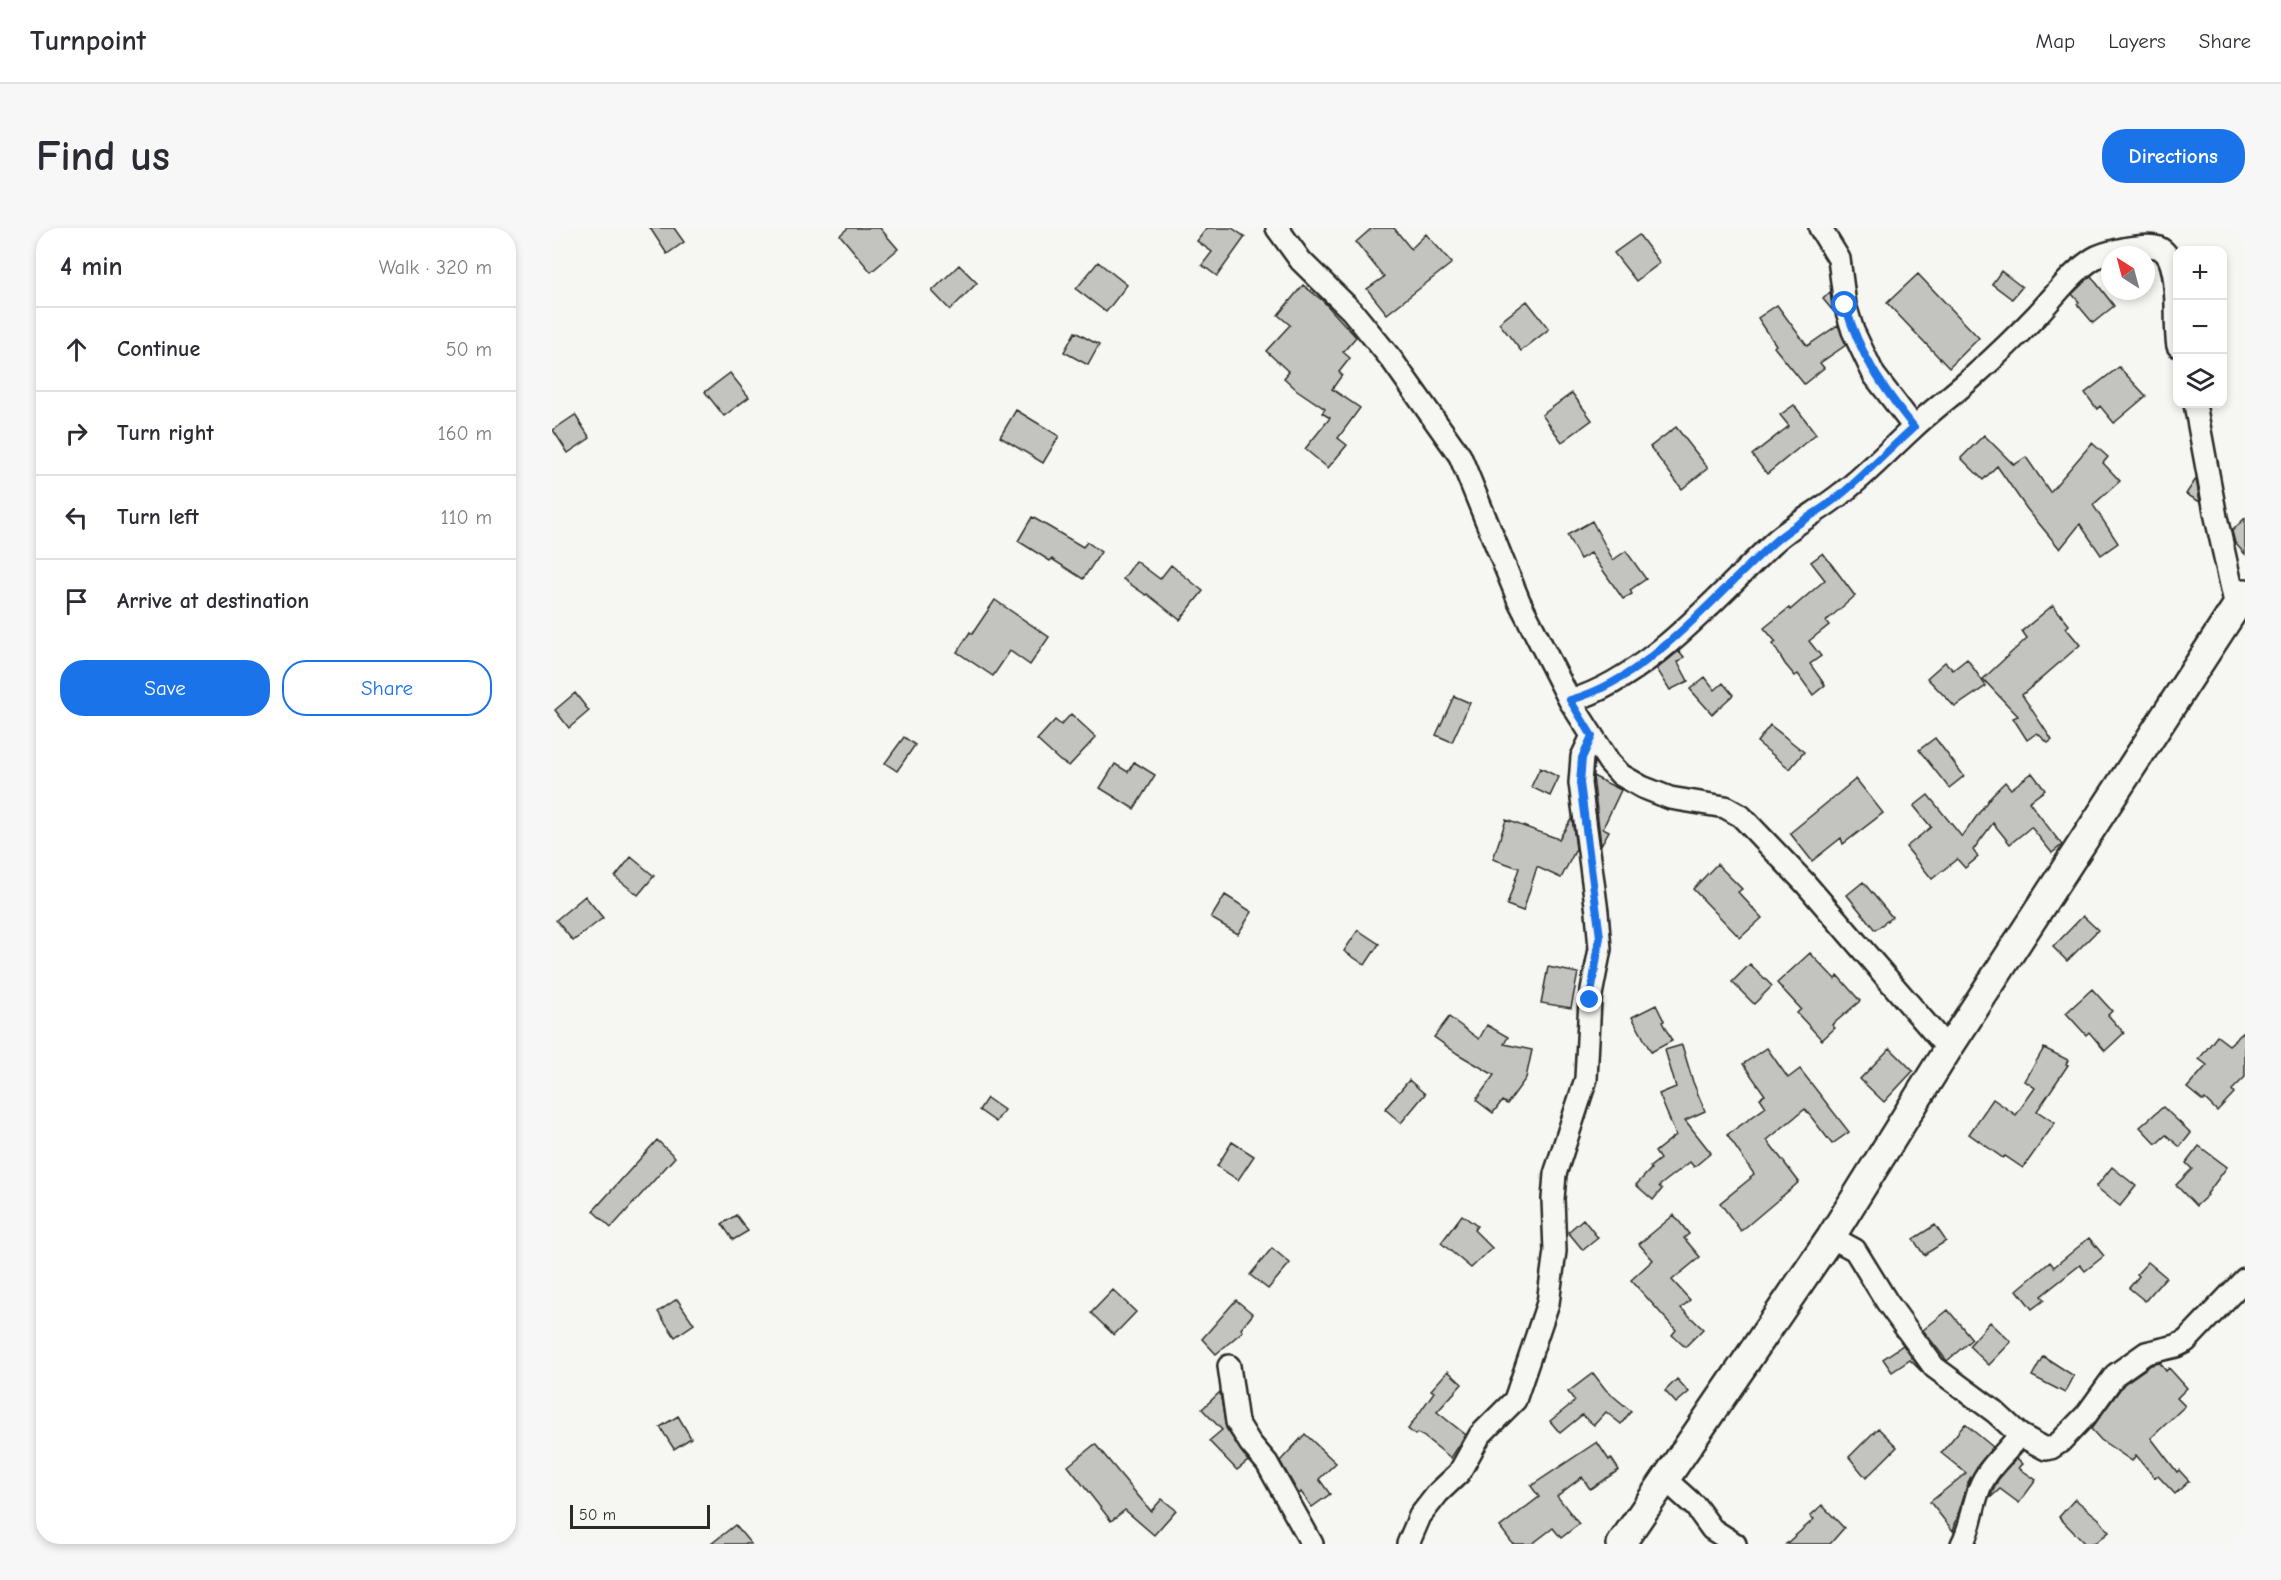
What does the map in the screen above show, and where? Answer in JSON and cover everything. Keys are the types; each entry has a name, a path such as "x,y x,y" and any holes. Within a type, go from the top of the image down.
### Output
{"street":[{"path":"1277,228 1301,261 1352,311 1392,360 1460,456 1519,601 1570,700 1609,762 1621,775 1642,787 1670,798 1725,807 1741,816 1805,883 1948,1049"},
{"path":"1820,228 1839,259 1845,305 1852,332 1874,375 1914,427"},
{"path":"1570,700 1585,696 1628,672 1668,643 1719,597 1773,543 1842,493 1974,376 2036,316 2076,273 2096,257 2133,247 2156,246 2170,257 2175,300"},
{"path":"1621,1544 1831,1237 2239,588 2216,517 2196,408"},
{"path":"1408,1544 1420,1516 1438,1493 1459,1473 1480,1435 1515,1401 1548,1303 1555,1251 1553,1200 1555,1174 1586,1079 1590,1000 1600,949 1580,783 1582,763 1592,736"},
{"path":"1582,763 1609,762"},
{"path":"1831,1237 1855,1250 1887,1302 1934,1367 1995,1412 2020,1435 2046,1449 2051,1448 2087,1414 2115,1375 2146,1353 2176,1346 2186,1341 2245,1279"},
{"path":"1229,1366 1237,1422 1250,1443 1267,1463 1312,1544"},
{"path":"1962,1544 1970,1528 1973,1505 1986,1474 2020,1435"},
{"path":"1666,1480 1696,1507 1712,1529 1735,1544"}],"building":[{"path":"650,228 674,228 684,242 667,254"},
{"path":"848,228 880,228 898,249 871,272 840,235"},
{"path":"1207,228 1232,228 1245,237 1217,276 1202,265 1212,252 1197,241"},
{"path":"1372,228 1394,228 1411,249 1426,234 1452,263 1387,314 1367,289 1384,277 1356,242"},
{"path":"1639,235 1660,263 1636,281 1614,253"},
{"path":"1098,262 1127,285 1106,312 1076,289"},
{"path":"959,265 977,283 950,310 932,291"},
{"path":"2001,271 2022,287 2012,299 1992,284"},
{"path":"1918,274 1979,338 1949,368 1887,303"},
{"path":"2091,276 2101,289 2101,300 2109,300 2114,306 2093,323 2077,304 2079,302 2072,294"},
{"path":"1303,285 1323,301 1356,337 1343,352 1350,358 1339,372 1342,375 1332,389 1360,408 1338,438 1347,445 1328,468 1305,449 1330,418 1322,413 1325,409 1284,378 1289,372 1266,351 1290,325 1278,315"},
{"path":"1830,292 1832,307 1834,312 1823,299"},
{"path":"1527,301 1549,329 1521,351 1499,323"},
{"path":"1777,305 1807,346 1838,325 1846,345 1820,363 1824,368 1804,384 1774,347 1776,345 1758,318"},
{"path":"1075,332 1099,345 1088,365 1064,352"},
{"path":"2119,367 2146,396 2114,423 2100,406 2097,409 2085,393"},
{"path":"730,373 749,397 724,416 705,392"},
{"path":"1572,393 1592,420 1562,442 1542,415"},
{"path":"1794,405 1816,434 1767,474 1752,455 1789,426 1780,415"},
{"path":"1016,410 1059,436 1043,463 1000,437"},
{"path":"575,415 590,438 568,453 553,430"},
{"path":"1676,427 1708,468 1682,489 1650,447"},
{"path":"1984,435 2014,465 2026,457 2050,492 2092,443 2108,457 2103,463 2120,481 2093,505 2118,543 2101,555 2080,524 2060,549 2027,509 1997,466 1983,480 1961,458"},
{"path":"2196,479 2200,502 2186,494"},
{"path":"1032,517 1083,547 1087,542 1101,552 1083,579 1018,541"},
{"path":"2245,518 2245,554 2235,543 2232,531"},
{"path":"1592,521 1613,560 1626,551 1646,579 1630,590 1632,594 1623,599 1591,553 1580,559 1567,535"},
{"path":"1823,553 1855,596 1826,621 1829,625 1809,641 1821,656 1810,664 1825,685 1813,695 1798,674 1795,676 1785,664 1773,644 1776,642 1764,628 1789,608 1790,610 1825,580 1811,562"},
{"path":"1136,561 1160,579 1171,565 1203,591 1180,620 1147,594 1123,579"},
{"path":"995,600 1049,637 1030,665 1010,651 993,676 957,652"},
{"path":"2053,605 2069,625 2066,628 2080,645 2022,695 2052,740 2048,743 2037,733 2027,740 2013,718 2018,716 1983,679 2027,638 2022,631"},
{"path":"1679,651 1684,657 1678,662 1688,681 1670,690 1657,669"},
{"path":"1967,659 1986,686 1955,707 1927,678 1945,662 1953,670"},
{"path":"1705,677 1715,690 1723,683 1733,695 1712,714 1690,689"},
{"path":"575,693 589,711 569,728 555,710"},
{"path":"1454,696 1470,703 1452,742 1436,735"},
{"path":"1071,714 1096,737 1069,766 1037,740 1055,720 1061,725"},
{"path":"1770,725 1804,752 1790,769 1757,742"},
{"path":"904,737 915,745 897,771 885,763"},
{"path":"1935,738 1964,776 1949,788 1919,750"},
{"path":"1134,762 1155,775 1134,809 1100,788 1115,764 1128,772"},
{"path":"1540,768 1559,777 1550,796 1531,787"},
{"path":"2032,773 2045,790 2029,802 2062,845 2052,853 2031,827 2010,844 1993,823 1973,850 1978,857 1965,868 1957,859 1932,879 1906,847 1931,827 1914,806 1928,795 1962,837 1991,796 2005,782 2011,789"},
{"path":"1593,776 1621,790 1603,828 1609,831 1601,845"},
{"path":"1856,779 1883,813 1843,844 1841,838 1812,861 1790,833"},
{"path":"1572,818 1576,849 1561,878 1537,867 1523,911 1507,905 1519,868 1493,859 1506,820 1559,839"},
{"path":"631,857 654,876 638,895 615,877"},
{"path":"1717,864 1742,889 1738,892 1762,918 1740,938 1693,889"},
{"path":"1863,882 1892,917 1875,930 1847,895"},
{"path":"1225,895 1252,912 1238,934 1211,918"},
{"path":"585,896 603,918 573,941 556,920"},
{"path":"2083,916 2098,930 2067,961 2053,947"},
{"path":"1358,930 1379,944 1365,965 1344,951"},
{"path":"1810,953 1835,979 1838,976 1860,1001 1832,1025 1835,1028 1822,1040 1797,1013 1801,1009 1777,983"},
{"path":"1750,964 1772,986 1754,1004 1732,982"},
{"path":"1548,967 1578,973 1571,1008 1541,1003"},
{"path":"2092,989 2112,1011 2108,1015 2124,1033 2105,1051 2089,1032 2086,1035 2066,1013"},
{"path":"1656,1005 1672,1041 1651,1052 1632,1017"},
{"path":"1449,1017 1479,1039 1487,1025 1508,1037 1504,1044 1532,1050 1526,1078 1507,1104 1502,1101 1493,1113 1476,1100 1494,1075 1434,1037"},
{"path":"2245,1031 2245,1077 2217,1111 2205,1099 2203,1101 2187,1088 2207,1065 2199,1059 2217,1036 2229,1045"},
{"path":"1682,1045 1705,1111 1685,1120 1711,1153 1694,1167 1690,1162 1659,1186 1662,1189 1653,1200 1636,1185 1651,1169 1650,1167 1660,1159 1655,1152 1676,1135 1659,1094 1676,1087 1665,1050"},
{"path":"1767,1048 1788,1078 1800,1069 1849,1132 1832,1144 1805,1109 1767,1140 1799,1182 1741,1231 1720,1203 1754,1174 1727,1135 1766,1107 1760,1098 1765,1095 1743,1064"},
{"path":"1890,1048 1913,1071 1884,1102 1860,1079"},
{"path":"2044,1048 2068,1060 2066,1064 2068,1065 2037,1111 2055,1123 2023,1168 2005,1156 2003,1158 1969,1134 1993,1099 2016,1115 2035,1088 2025,1081"},
{"path":"1409,1080 1425,1094 1401,1123 1385,1109"},
{"path":"987,1098 1004,1110 996,1122 979,1110"},
{"path":"2163,1107 2191,1133 2180,1147 2166,1135 2156,1144 2140,1127"},
{"path":"657,1140 675,1157 611,1228 593,1211"},
{"path":"1232,1142 1254,1156 1238,1180 1217,1166"},
{"path":"2199,1146 2227,1167 2208,1195 2196,1206 2176,1185 2192,1169 2186,1163"},
{"path":"2112,1167 2136,1186 2120,1206 2096,1187"},
{"path":"736,1215 748,1231 733,1240 722,1224"},
{"path":"1462,1215 1477,1226 1474,1230 1492,1248 1471,1268 1441,1243"},
{"path":"1674,1215 1689,1234 1684,1238 1700,1257 1672,1280 1690,1300 1681,1308 1703,1329 1685,1347 1672,1335 1676,1330 1631,1280 1653,1260 1639,1244"},
{"path":"1583,1219 1598,1238 1583,1250 1568,1232"},
{"path":"1935,1225 1946,1241 1924,1255 1913,1239"},
{"path":"2089,1238 2104,1256 2085,1271 2080,1265 2041,1296 2044,1300 2032,1309 2017,1290 2050,1262 2054,1267"},
{"path":"1272,1248 1290,1263 1268,1289 1250,1275"},
{"path":"2148,1262 2166,1277 2145,1301 2129,1288 2139,1276 2137,1274"},
{"path":"1113,1290 1136,1312 1114,1335 1091,1313"},
{"path":"677,1299 694,1324 675,1337 658,1312"},
{"path":"1236,1300 1253,1314 1241,1329 1243,1331 1216,1354 1202,1339"},
{"path":"1948,1310 1972,1339 1947,1361 1923,1330"},
{"path":"1990,1322 2011,1342 1989,1365 1969,1346"},
{"path":"1903,1345 1923,1373 1910,1360 1892,1372 1883,1359"},
{"path":"2043,1356 2074,1376 2065,1393 2032,1376"},
{"path":"2160,1363 2166,1371 2169,1368 2187,1388 2177,1398 2185,1406 2151,1438 2177,1472 2179,1470 2189,1481 2175,1494 2158,1476 2155,1478 2136,1455 2132,1461 2101,1440 2091,1429 2124,1384 2151,1365"},
{"path":"1448,1371 1462,1384 1437,1412 1466,1435 1451,1458 1423,1436 1417,1433 1415,1435 1408,1429 1434,1392 1431,1390"},
{"path":"1593,1373 1606,1390 1631,1411 1621,1424 1606,1412 1594,1425 1582,1415 1560,1433 1550,1421 1575,1401 1568,1392"},
{"path":"1677,1379 1689,1392 1676,1403 1665,1391"},
{"path":"1220,1392 1226,1428 1248,1461 1237,1470 1209,1441 1222,1430 1202,1409"},
{"path":"678,1416 691,1438 674,1449 660,1427"},
{"path":"1965,1424 1993,1447 1968,1482 1953,1531 1930,1502 1966,1473 1941,1453"},
{"path":"1878,1428 1897,1447 1866,1478 1849,1457"},
{"path":"1305,1434 1336,1463 1319,1479 1330,1494 1312,1507 1301,1492 1299,1494 1280,1461"},
{"path":"1597,1442 1619,1470 1590,1489 1582,1477 1557,1496 1579,1524 1561,1538 1553,1528 1532,1544 1513,1544 1500,1527 1539,1497 1531,1486"},
{"path":"1095,1444 1151,1511 1162,1499 1176,1510 1154,1535 1125,1510 1111,1521 1068,1466"},
{"path":"2017,1458 2023,1464 2019,1468 2036,1480 2019,1503 2000,1489 1990,1498 1998,1480"},
{"path":"2075,1499 2099,1519 2109,1532 2094,1544 2085,1544 2059,1517"},
{"path":"1822,1505 1844,1528 1830,1544 1786,1544 1814,1519 1810,1516"},
{"path":"735,1525 751,1544 711,1544"}],"route":[{"path":"1590,1000 1594,969 1600,949 1600,937 1580,783 1582,758 1592,736 1570,700 1585,696 1628,672 1668,643 1719,597 1773,543 1842,493 1914,427 1874,375 1852,332 1845,305"}]}
